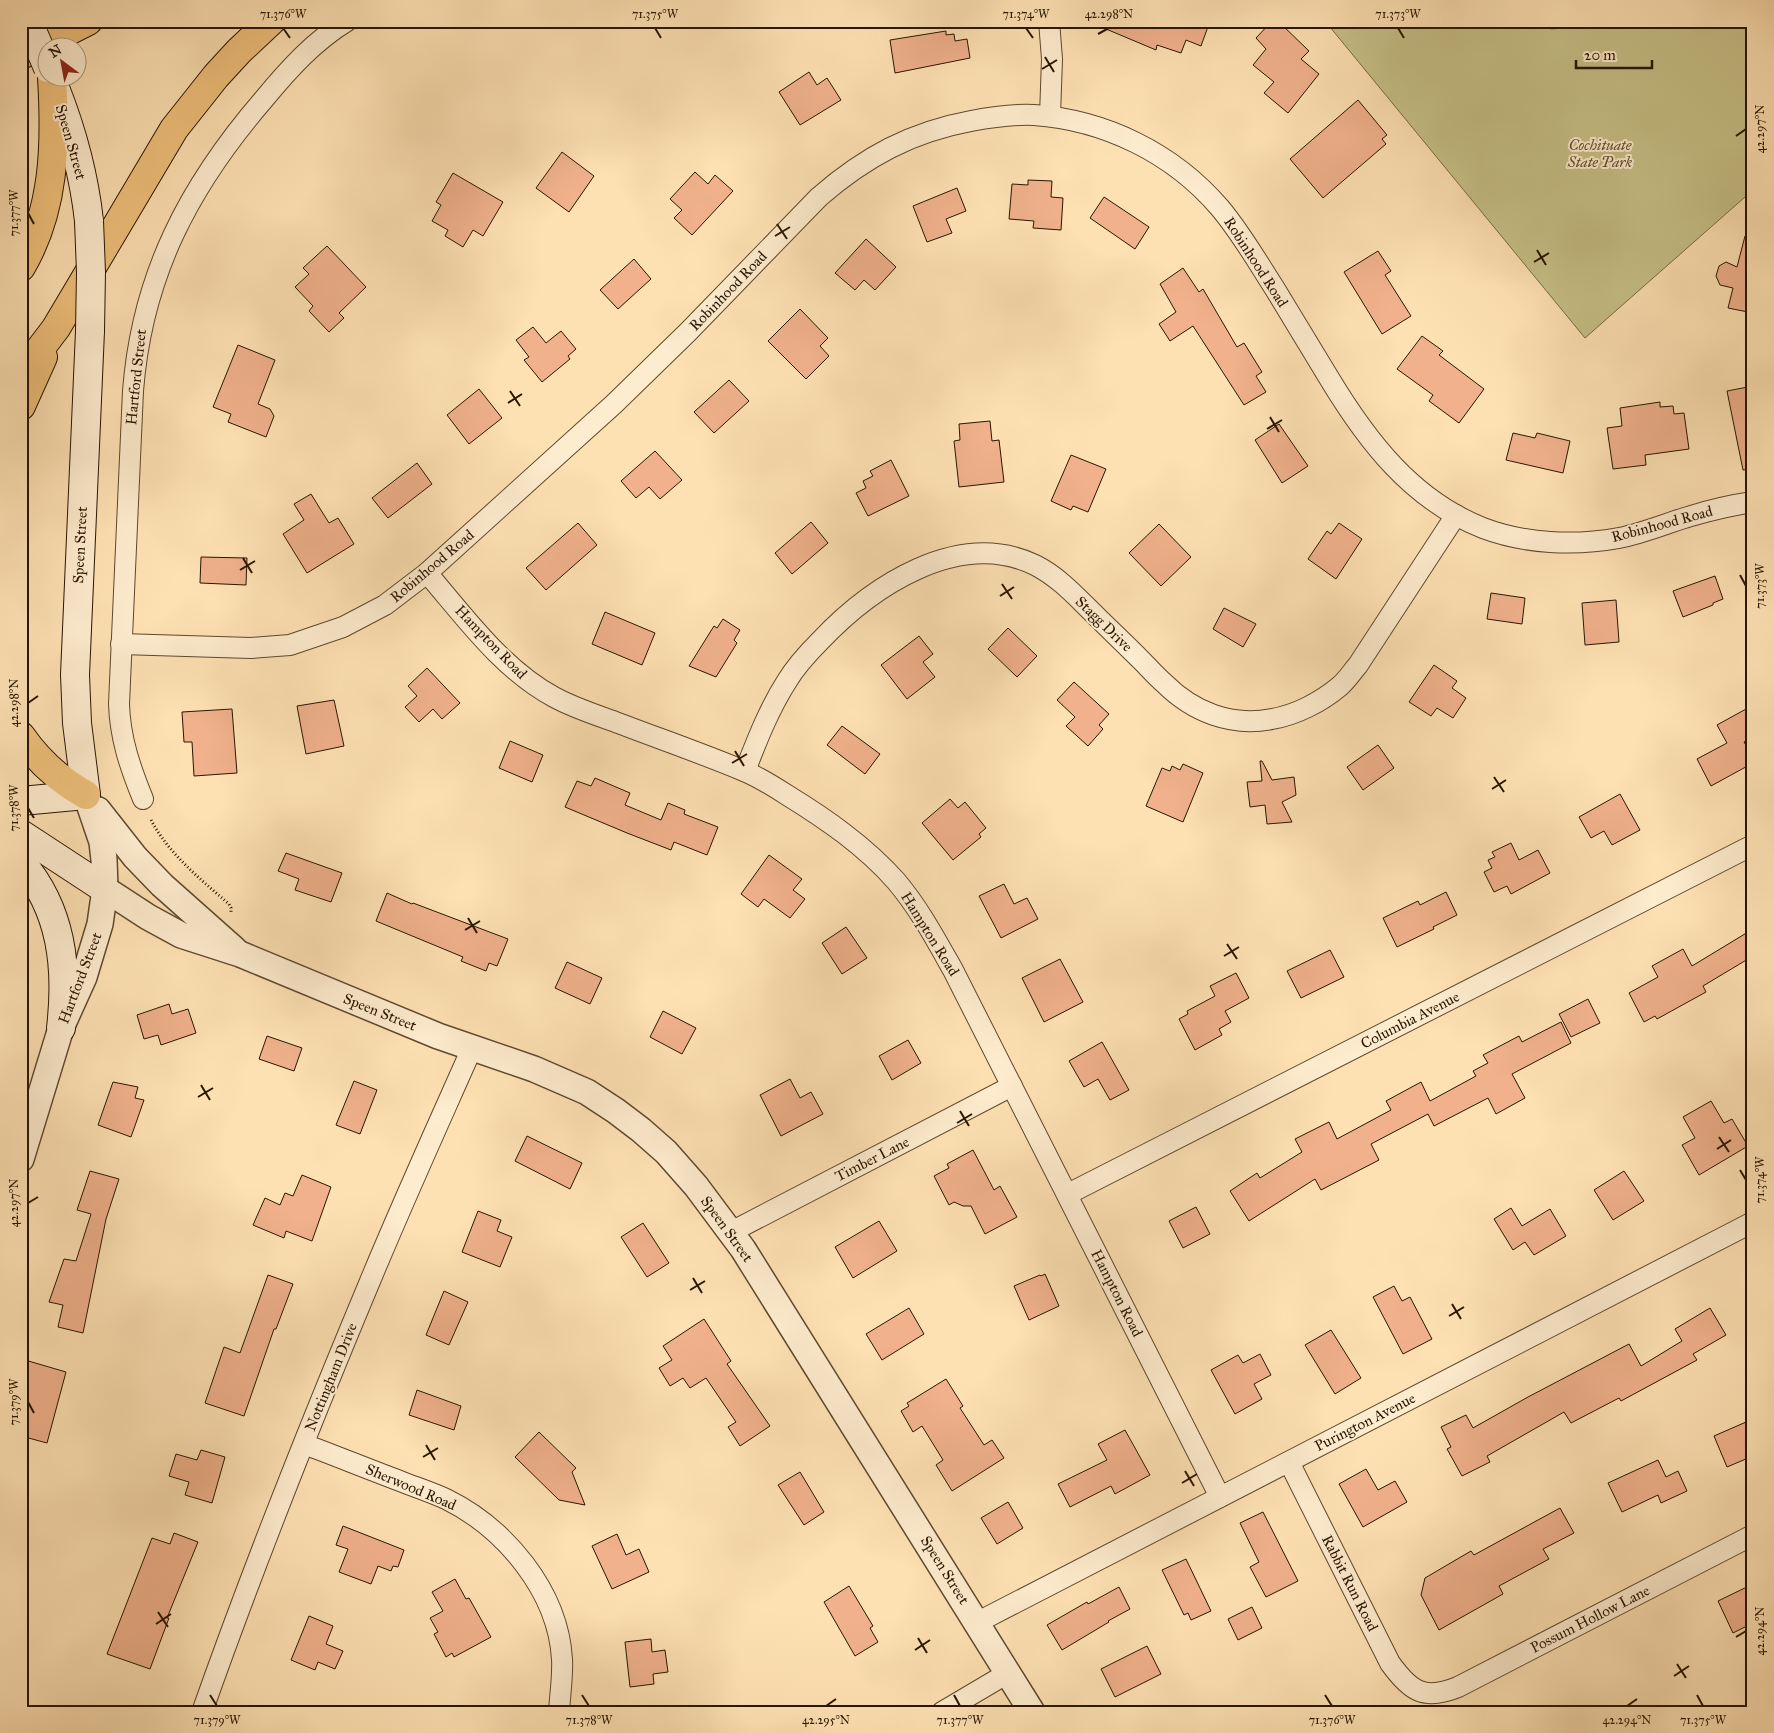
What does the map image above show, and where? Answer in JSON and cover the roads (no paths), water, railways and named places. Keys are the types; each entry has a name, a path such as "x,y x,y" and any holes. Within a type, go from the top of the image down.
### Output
{"highway":[{"path":"21,55 88,21"},
{"path":"21,406 56,328 174,129 216,76 271,21"},
{"path":"21,267 40,226 49,188 54,138 51,88"},
{"path":"21,374 56,328"},
{"path":"21,736 49,770 71,787 86,795"}],"main road":[{"name":"Speen Street","path":"28,21 38,46"},
{"name":"Speen Street","path":"54,88 76,154 89,221 91,272 90,331 75,675 77,723 86,795"},
{"path":"21,801 86,795"},
{"name":"Speen Street","path":"21,834 105,890"},
{"path":"21,862 43,892 57,928 64,983 61,1028"}],"street":[{"name":"Hartford Street","path":"143,799 127,756 121,730 119,704 134,375 141,326 160,264 172,236 213,163 241,126 301,58 325,36 346,21"},
{"path":"1049,21 1052,59 1050,116"},
{"name":"Robinhood Road","path":"121,644 252,648 290,645 343,627 371,613 398,596 427,573 633,387 819,197 842,177 895,144 933,130 954,124 1016,114 1050,116 1111,131 1141,145 1171,163 1196,185 1218,206 1239,232 1343,402 1380,452 1402,476 1429,499 1456,515 1483,528 1513,537 1580,543 1620,538 1722,507 1753,502"},
{"name":"Stagg Drive","path":"745,771 773,707 788,680 808,654 851,611 880,588 907,573 933,563 961,556 986,553 1014,556 1036,565 1057,579 1076,596 1164,684 1186,701 1206,712 1233,721 1259,722 1287,716 1313,705 1340,686 1358,665 1456,515"},
{"name":"Hampton Road","path":"427,573 505,661 529,681 554,697 580,709 745,771 826,819 876,860 896,882 917,908 953,970 1068,1194 1220,1498"},
{"name":"Hartford Street","path":"21,1159 61,1028 84,977 100,924 105,890 102,842 86,795"},
{"name":"Speen Street","path":"86,795 123,842 162,885 240,954"},
{"name":"Columbia Avenue","path":"1068,1194 1753,845"},
{"name":"Speen Street","path":"105,890 180,935 240,954 438,1036 554,1076 587,1092 648,1135 676,1162 732,1232 978,1622 1032,1712"},
{"name":"Nottingham Drive","path":"202,1712 245,1592 368,1285 472,1048"},
{"name":"Timber Lane","path":"732,1232 1012,1086"},
{"name":"Purington Avenue","path":"978,1622 1753,1222"},
{"name":"Sherwood Road","path":"304,1444 446,1499 474,1515 516,1554 535,1579 548,1602 558,1631 562,1658 558,1712"},
{"name":"Rabbit Run Road","path":"1289,1462 1390,1663 1411,1687 1425,1693"},
{"name":"Possum Hollow Lane","path":"1425,1693 1443,1693 1458,1687 1753,1535"},
{"path":"942,1712 1008,1673"}],"water":[{"path":"1535,21 1627,21 1619,24 1551,29"}],"park label":[{"name":"Cochituate State Park","path":"1600,154"}]}
